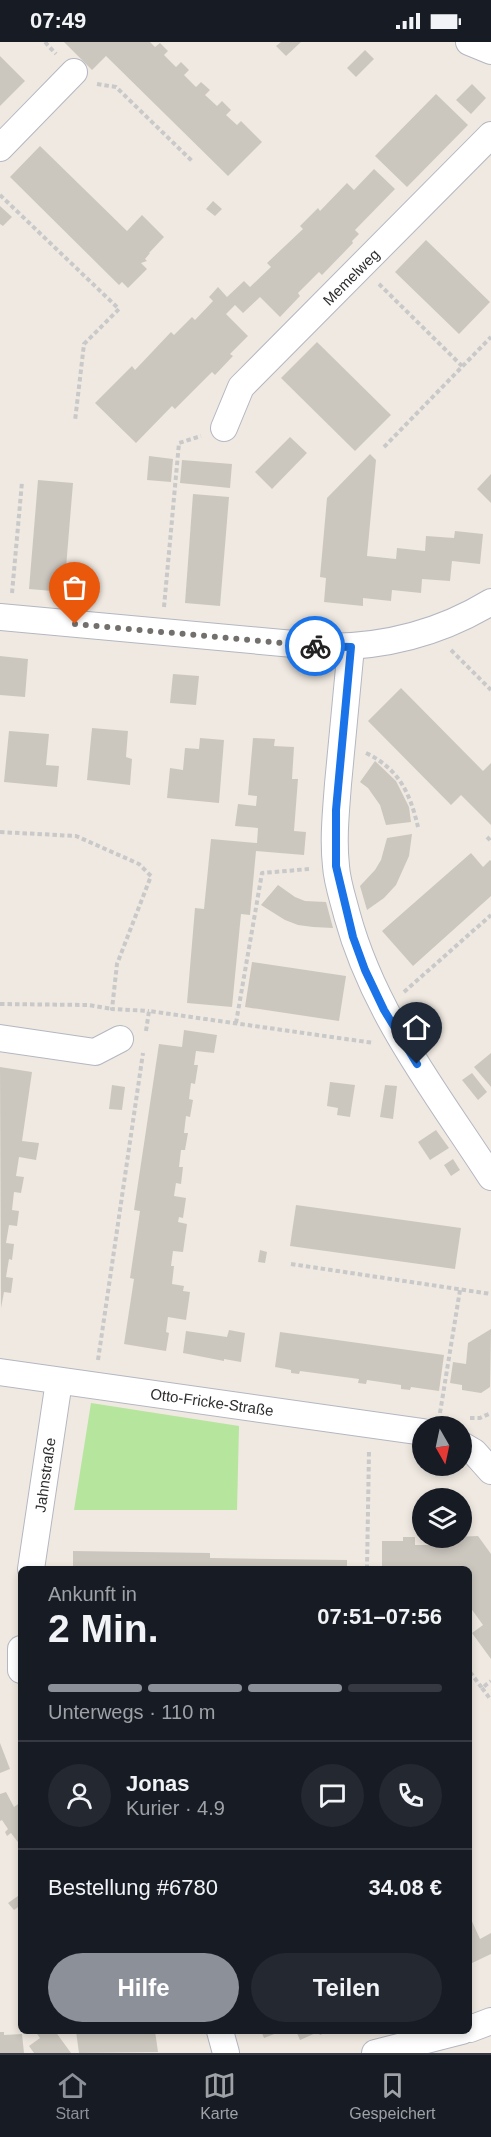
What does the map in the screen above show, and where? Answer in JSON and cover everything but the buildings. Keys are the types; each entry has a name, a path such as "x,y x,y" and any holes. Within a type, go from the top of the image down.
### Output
{"street":[{"path":"469,42 491,51"},
{"path":"0,148 74,72"},
{"name":"Memelweg","path":"224,428 241,387 491,135"},
{"path":"5,617 326,648 393,642 432,631 491,602"},
{"path":"351,647 336,810 336,866 353,937 365,970 405,1047 483,1144 491,1177"},
{"path":"0,1038 95,1052 120,1039"},
{"name":"Otto-Fricke-Straße","path":"0,1372 369,1424 412,1425"},
{"name":"Jahnstraße","path":"31,1566 59,1381"},
{"path":"476,1445 491,1471"},
{"path":"472,2028 491,2021"},
{"path":"221,2034 226,2053"},
{"path":"375,2053 443,2034"}],"path":[{"path":"45,42 84,81 116,87 192,161"},
{"path":"0,195 119,309 84,344 75,421"},
{"path":"362,267 462,366"},
{"path":"384,447 491,337"},
{"path":"162,632 179,443"},
{"path":"5,617 22,482"},
{"path":"432,631 491,690"},
{"path":"342,744 369,754 396,773 412,801 418,827"},
{"path":"0,832 76,837 139,864 151,876 117,964 112,1009"},
{"path":"487,837 491,841"},
{"path":"236,1023 262,873 336,866"},
{"path":"384,1010 491,915"},
{"path":"0,1004 88,1005 149,1011 405,1047"},
{"path":"98,1367 149,1011"},
{"path":"120,1039 145,1038"},
{"path":"291,1263 491,1294"},
{"path":"433,1416 460,1290"},
{"path":"368,1566 369,1424"},
{"path":"472,1675 491,1700"},
{"path":"482,1688 491,1681"}],"green space":[{"path":"91,1403 239,1426 237,1510 74,1510"}],"way so far":[{"path":"75,624 315,646"}],"route":[{"path":"315,646 351,647 336,810 336,866 353,937 365,970 384,1010 417,1064"}]}
